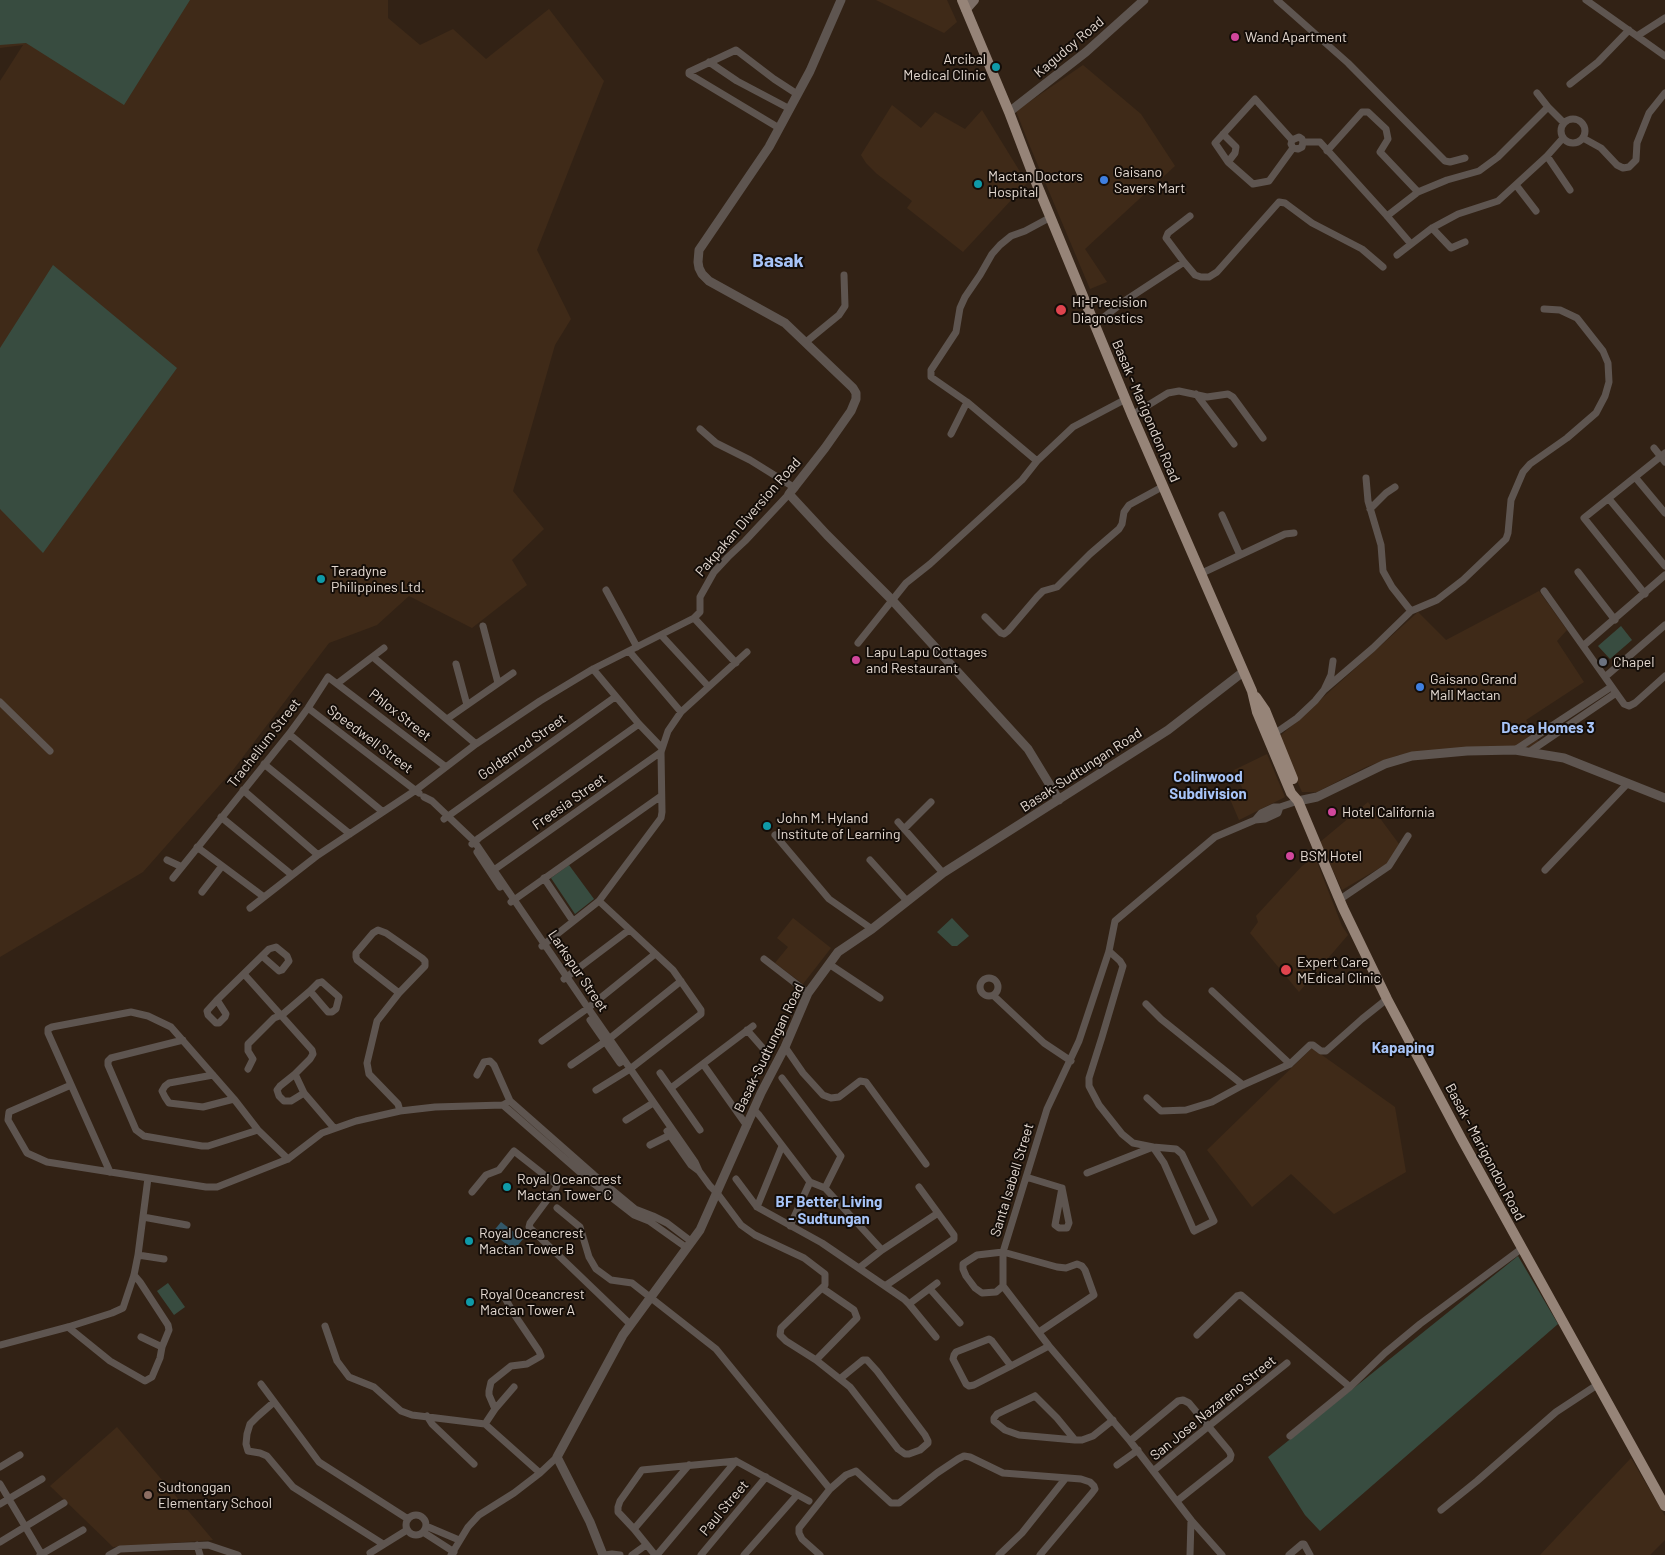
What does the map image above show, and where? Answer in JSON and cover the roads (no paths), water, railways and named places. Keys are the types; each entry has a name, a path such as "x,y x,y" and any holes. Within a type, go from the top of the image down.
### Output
{"main road":[{"path":"964,4 974,0"},
{"name":"Basak - Marigondon Road","path":"964,4 1162,487 1243,672 1252,691 1265,710 1297,790 1298,802"},
{"name":"Basak - Marigondon Road","path":"1252,691 1257,712 1291,792 1298,802 1339,900 1387,999 1521,1249 1665,1506"}],"street":[{"name":"Pakpakan Diversion Road","path":"694,618 700,612 700,597 714,572 746,542 792,491 831,440 851,411 856,399 856,393 853,388 785,323 709,282 702,274 698,262 699,250 769,148 810,71 841,0"},
{"name":"Kagudoy Road","path":"1009,112 1086,52 1144,0"},
{"path":"1277,0 1348,64 1445,161 1450,162 1465,158"},
{"path":"1586,0 1664,53"},
{"path":"1637,36 1665,18"},
{"path":"1570,84 1598,62 1628,30"},
{"path":"779,128 689,74 689,72 734,50 740,51 774,79 797,94"},
{"path":"709,62 737,81 790,108"},
{"path":"1537,93 1564,123"},
{"path":"1583,138 1601,148 1618,165 1623,168 1629,167 1636,160 1637,143 1649,113 1665,93"},
{"path":"1255,99 1292,140 1293,148 1269,181 1253,184 1228,162 1216,143 1255,99"},
{"path":"1387,216 1418,192 1447,180 1479,171 1498,157 1548,107"},
{"path":"1327,151 1362,112 1368,112 1386,129 1388,139 1380,152 1418,192"},
{"path":"1571,120 1579,121 1584,127 1583,138 1573,143 1566,141 1561,130 1564,123 1571,120"},
{"path":"1223,134 1236,147 1235,153 1228,162"},
{"path":"1292,140 1299,137 1303,142"},
{"path":"1397,255 1432,228 1458,214 1498,201 1547,156 1563,138"},
{"path":"1293,148 1298,149 1302,147 1303,142"},
{"path":"1303,142 1320,142 1411,244"},
{"path":"1547,156 1570,190"},
{"path":"1516,185 1536,211"},
{"path":"1190,216 1168,233 1166,238 1195,275 1201,277 1209,277 1217,272 1279,202 1285,203 1312,223 1362,249 1382,267"},
{"path":"1037,461 967,402 931,376 931,370 956,332 960,308 965,297 992,254 1011,236 1051,217"},
{"path":"1432,228 1451,248 1465,242"},
{"path":"1095,324 1126,300 1184,262"},
{"path":"806,342 839,315 845,306 844,275"},
{"path":"1274,734 1297,718 1324,690 1374,648 1412,611 1437,600 1463,580 1506,539 1511,500 1523,472 1530,464 1587,422 1596,413 1605,396 1609,382 1608,363 1603,351 1577,318 1560,310 1544,308"},
{"path":"1132,415 1168,393 1179,391 1207,396 1228,394 1233,397 1263,438"},
{"path":"1196,394 1234,444"},
{"path":"858,643 906,583 930,564 1022,480 1037,461 1073,427 1126,399"},
{"path":"951,434 967,402"},
{"path":"700,430 716,443 750,460 792,491 827,535 892,600 1028,749 1060,800"},
{"path":"1645,594 1584,518 1663,457 1654,448"},
{"path":"1366,478 1370,510 1381,545 1383,571 1392,587 1412,611"},
{"path":"1635,478 1665,513"},
{"path":"985,616 1004,634 1036,597 1043,591 1057,587 1119,528 1122,524 1124,512 1129,505 1162,487"},
{"path":"1370,510 1386,493 1395,487"},
{"path":"1609,499 1665,566"},
{"path":"1222,515 1240,555"},
{"path":"1200,574 1285,534 1294,533"},
{"path":"1578,572 1615,620"},
{"path":"1583,646 1665,575"},
{"path":"606,590 637,647"},
{"path":"1544,591 1624,704 1629,706 1635,703 1665,676"},
{"path":"250,908 318,855 416,790 476,744 540,701 593,669 694,618 736,663"},
{"path":"1605,677 1665,625"},
{"path":"483,626 498,683"},
{"path":"662,635 708,686"},
{"name":"Trachelium Street","path":"173,878 289,734 328,677 338,683 384,648"},
{"path":"629,651 681,712"},
{"path":"543,946 599,901 661,818 661,750 668,731 681,712 747,652"},
{"path":"373,656 476,744"},
{"path":"1324,690 1331,675 1333,661"},
{"path":"456,664 467,704"},
{"path":"593,669 661,750"},
{"path":"447,719 513,672"},
{"name":"Basak-Sudtungan Road","path":"452,1553 459,1540 479,1515 514,1493 540,1473 556,1457 616,1346 630,1324 700,1230 808,993 838,952 872,929 943,874 1168,730 1243,672"},
{"name":"Phlox Street","path":"338,683 446,767"},
{"path":"1515,750 1614,690"},
{"path":"1529,752 1614,690"},
{"name":"Goldenrod Street","path":"445,817 615,696"},
{"path":"0,702 50,751"},
{"name":"Speedwell Street","path":"308,708 416,790"},
{"path":"473,843 639,724"},
{"path":"289,734 383,812"},
{"name":"Freesia Street","path":"492,871 661,750"},
{"path":"1298,802 1317,797 1384,764 1412,756 1466,751 1515,750 1564,758 1665,798"},
{"path":"264,764 350,834"},
{"path":"1545,870 1628,783"},
{"path":"243,790 318,855"},
{"name":"Larkspur Street","path":"416,790 473,843 672,1134 690,1166 699,1171 741,1226 755,1235 804,1258 826,1274 826,1285 822,1288"},
{"path":"512,901 661,796"},
{"path":"904,829 931,802"},
{"name":"Santa Isabell Street","path":"1003,1286 1003,1252 1026,1177 1048,1109 1071,1061 1109,951 1115,922 1215,837 1255,820 1265,819 1278,813 1280,807 1298,802"},
{"path":"221,818 292,875"},
{"path":"898,822 943,874"},
{"path":"775,835 829,899 872,929"},
{"path":"1339,900 1389,866 1408,836"},
{"path":"198,847 264,897"},
{"path":"167,860 182,867"},
{"path":"870,860 907,902"},
{"path":"202,892 222,866"},
{"path":"544,878 573,922"},
{"path":"596,1090 628,1071 701,1014 701,1010 673,970 599,901"},
{"path":"399,993 357,960 356,953 373,933 378,930 386,933 425,962 425,966 399,993 377,1021 367,1063 369,1074 398,1104 400,1111"},
{"path":"565,978 629,930"},
{"path":"1109,951 1123,966 1089,1078 1089,1086 1099,1105 1122,1134 1133,1143 1176,1149 1182,1154 1214,1221 1194,1230 1164,1163 1153,1147"},
{"path":"542,1041 586,1010 655,954"},
{"path":"217,1000 262,956"},
{"path":"764,959 808,993"},
{"path":"829,964 880,998"},
{"path":"244,974 312,1050 313,1054 310,1059 278,1090 279,1096 284,1101 291,1101 304,1093"},
{"path":"571,1065 607,1040 681,981"},
{"path":"248,1069 253,1058 248,1051 248,1044 274,1018 282,1015 318,983 322,982 339,998 336,1009 328,1012 310,991"},
{"path":"1212,991 1290,1064"},
{"path":"994,996 1044,1043 1071,1061"},
{"path":"1147,1098 1161,1111 1186,1110 1212,1102 1243,1085 1290,1064 1310,1045 1321,1051 1326,1051 1387,999"},
{"path":"1146,1004 1161,1019 1243,1085"},
{"path":"110,1172 70,1085 48,1034 48,1029 131,1012 148,1016 170,1027 234,1099 258,1130 288,1159"},
{"path":"671,1088 750,1028 768,1054"},
{"path":"182,1040 111,1058 108,1062 136,1130 144,1136 202,1146 208,1146 258,1130"},
{"path":"785,1047 823,1095 831,1098 839,1097 860,1081 866,1082 926,1164"},
{"path":"477,1074 484,1062 490,1061 494,1065 507,1103 634,1215 667,1223 689,1245"},
{"path":"703,1064 747,1126"},
{"path":"660,1073 700,1130"},
{"path":"295,1074 304,1093 334,1128"},
{"path":"213,1075 169,1083 164,1086 162,1091 164,1097 169,1102 204,1107 234,1099"},
{"path":"782,1078 842,1156 825,1188"},
{"path":"70,1085 10,1112 8,1120 27,1153 47,1162 206,1187 217,1186 288,1159 312,1140 334,1128 400,1111 507,1103"},
{"path":"626,1120 651,1104"},
{"path":"754,1110 810,1182 825,1188 882,1250"},
{"path":"650,1145 672,1134"},
{"path":"756,1207 782,1146"},
{"path":"1088,1173 1153,1147"},
{"path":"472,1192 486,1175 499,1170 514,1151 556,1185 556,1188 529,1227 630,1324"},
{"path":"1026,1177 1062,1188"},
{"path":"0,1345 68,1327 123,1308 134,1275 148,1178"},
{"path":"736,1179 756,1207 822,1242 885,1286 909,1304 936,1337"},
{"path":"790,1226 810,1182"},
{"path":"885,1286 954,1239 954,1235 919,1187"},
{"path":"1062,1188 1069,1223 1067,1228 1059,1228 1055,1225 1062,1188"},
{"path":"557,1208 580,1227 589,1257 596,1269 611,1280 632,1283 716,1349 830,1489"},
{"path":"859,1268 882,1250 938,1214"},
{"path":"143,1217 187,1225"},
{"path":"1290,1436 1350,1387 1384,1353 1521,1249"},
{"path":"1039,1332 1093,1297 1094,1292 1082,1266 1076,1264 1066,1268 1057,1267 1003,1252 977,1255 964,1264 963,1269 970,1281 982,1293 996,1292 1003,1286 1049,1346 1138,1450 1191,1520 1222,1555"},
{"path":"138,1254 164,1258"},
{"path":"68,1327 110,1361 145,1381 152,1377 169,1330 168,1325 134,1275"},
{"path":"909,1304 938,1283"},
{"path":"816,1360 857,1318 854,1310 822,1288 781,1328 780,1335 850,1387 898,1449 905,1454 909,1454 920,1450 928,1443 877,1371 867,1360 863,1360 840,1378"},
{"path":"930,1289 960,1323"},
{"path":"1197,1335 1237,1296 1241,1295 1350,1387"},
{"path":"495,1409 488,1391 491,1382 511,1366 527,1364 540,1356 539,1351 505,1298"},
{"path":"325,1326 337,1361 349,1377 374,1387 401,1411 412,1415 485,1424 540,1473"},
{"path":"141,1337 162,1347"},
{"path":"1011,1366 989,1339 956,1352 953,1359 966,1384 970,1386 974,1385 1011,1366 1049,1346"},
{"name":"San Jose Nazareno Street","path":"1154,1471 1287,1364"},
{"path":"261,1384 319,1462 408,1518"},
{"path":"1441,1510 1556,1412 1597,1385"},
{"path":"485,1424 514,1387"},
{"path":"1075,1440 1035,1396 997,1414 994,1418 994,1421 1005,1430 1019,1435 1075,1440 1082,1440 1093,1436 1113,1420"},
{"path":"1130,1441 1178,1401 1183,1400 1188,1403 1209,1427 1231,1456 1230,1459 1177,1501"},
{"path":"274,1402 250,1424 246,1444 248,1451 267,1456 293,1487 383,1544"},
{"path":"427,1416 432,1424 474,1464"},
{"path":"1117,1465 1138,1450"},
{"path":"0,1467 20,1455"},
{"path":"820,1555 802,1539 799,1528 830,1489 846,1475 856,1471 891,1503 899,1503 937,1473 958,1458 964,1456 1003,1473 1081,1479 1090,1482 1095,1489 1040,1555"},
{"path":"556,1457 586,1514 604,1555 620,1555"},
{"path":"736,1461 653,1554 618,1512 620,1501 640,1472 647,1469 736,1461 809,1501"},
{"path":"634,1529 689,1465"},
{"name":"Paul Street","path":"701,1555 766,1477"},
{"path":"999,1555 1022,1533 1065,1478"},
{"path":"0,1504 42,1479"},
{"path":"0,1484 41,1555 83,1530"},
{"path":"744,1555 796,1494"},
{"path":"0,1542 64,1503"},
{"path":"413,1515 420,1515 425,1520 424,1529 420,1534 413,1534 407,1530 408,1518 413,1515"},
{"path":"1190,1555 1191,1520"},
{"path":"424,1529 459,1540"},
{"path":"424,1529 452,1553"},
{"path":"370,1553 407,1530"},
{"path":"1289,1555 1304,1544 1310,1555"},
{"path":"197,1545 200,1555"},
{"path":"109,1555 120,1549 197,1545 208,1545 238,1555"},
{"path":"632,1555 646,1545"}],"water":[{"path":"501,1222 523,1239 514,1250 492,1233"}],"place":[{"name":"Wand Apartment","path":"1235,37"},
{"name":"Arcibal Medical Clinic","path":"996,67"},
{"name":"Gaisano Savers Mart","path":"1104,180"},
{"name":"Mactan Doctors Hospital","path":"978,184"},
{"name":"Hi-Precision Diagnostics","path":"1061,310"},
{"name":"Teradyne Philippines Ltd.","path":"321,579"},
{"name":"Lapu Lapu Cottages and Restaurant","path":"856,660"},
{"name":"Chapel","path":"1603,662"},
{"name":"Gaisano Grand Mall Mactan","path":"1420,687"},
{"name":"Hotel California","path":"1332,812"},
{"name":"John M. Hyland Institute of Learning","path":"767,826"},
{"name":"BSM Hotel","path":"1290,856"},
{"name":"Expert Care MEdical Clinic","path":"1286,970"},
{"name":"Royal Oceancrest Mactan Tower C","path":"507,1187"},
{"name":"Royal Oceancrest Mactan Tower B","path":"469,1241"},
{"name":"Royal Oceancrest Mactan Tower A","path":"470,1302"},
{"name":"Sudtonggan Elementary School","path":"148,1495"}],"district":[{"name":"Basak","path":"778,261"},
{"name":"Deca Homes 3","path":"1548,728"},
{"name":"Colinwood Subdivision","path":"1208,786"},
{"name":"Kapaping","path":"1403,1048"},
{"name":"BF Better Living - Sudtungan","path":"829,1210"}]}
